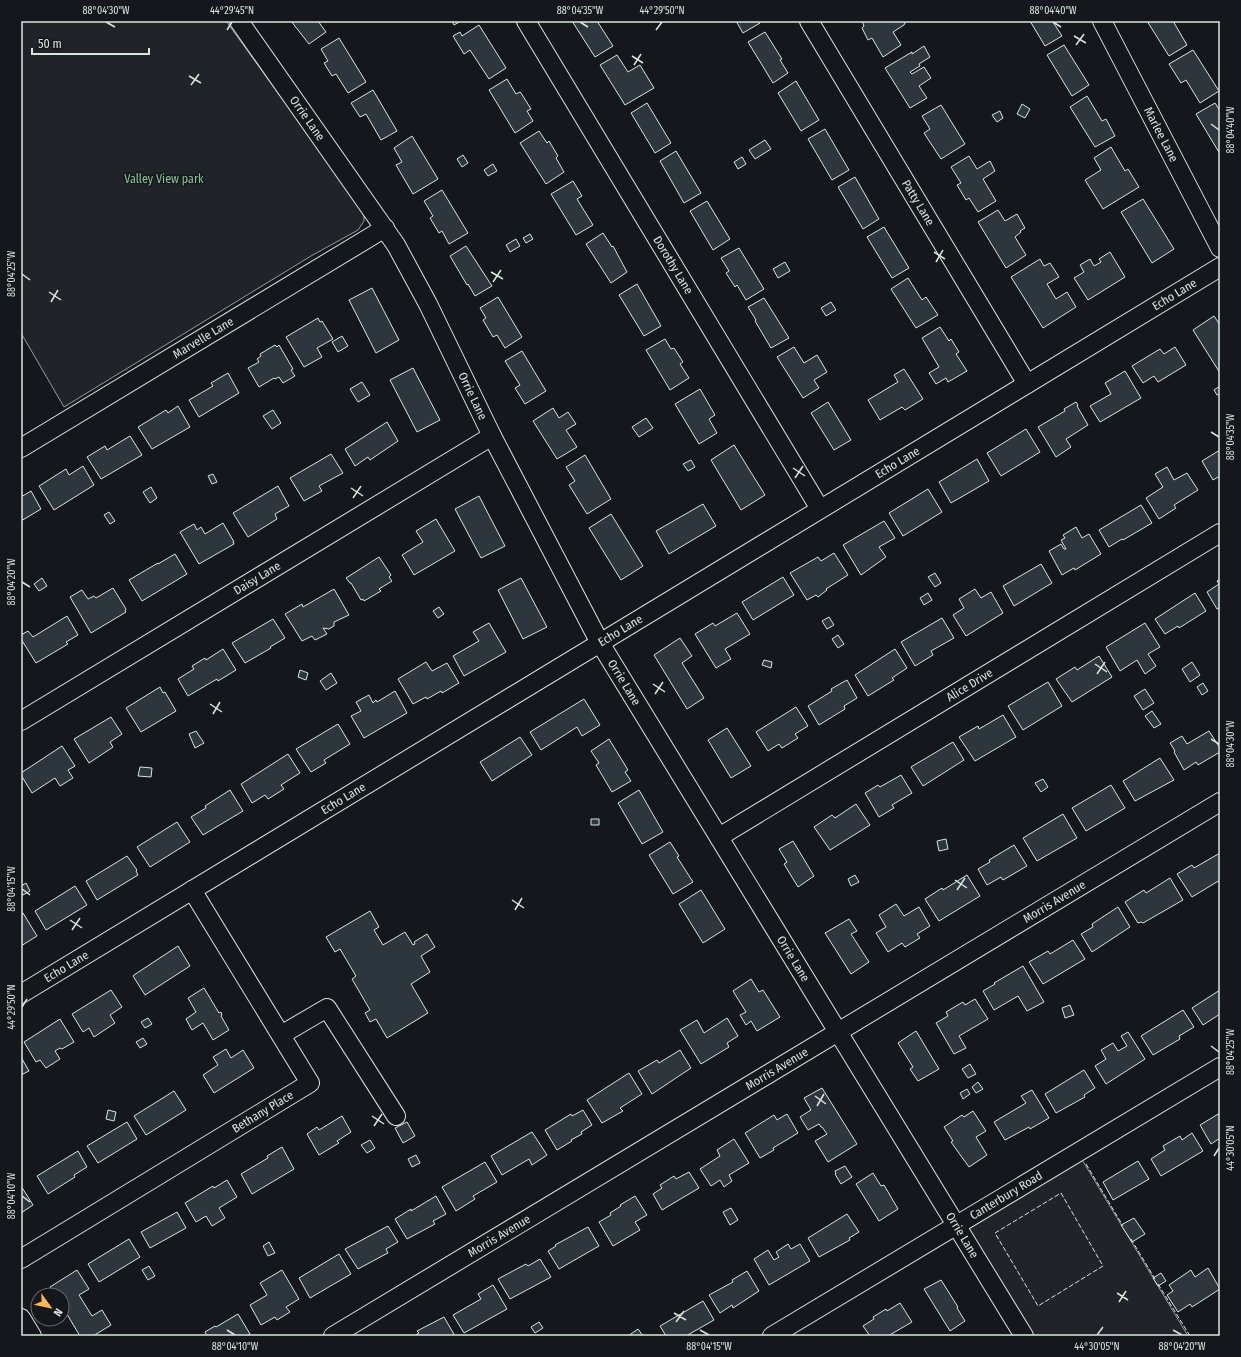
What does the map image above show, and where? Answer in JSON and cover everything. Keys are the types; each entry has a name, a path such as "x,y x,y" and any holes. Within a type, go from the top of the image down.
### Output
{"street":[{"name":"Orrie Lane","path":"240,21 396,245 428,304 492,436 600,643 1024,1336"},
{"name":"Dorothy Lane","path":"526,21 820,509"},
{"name":"Patty Lane","path":"810,21 1027,384"},
{"name":"Marlee Lane","path":"1102,21 1220,248"},
{"name":"Marvelle Lane","path":"21,448 385,228"},
{"name":"Echo Lane","path":"21,994 1220,267"},
{"name":"Daisy Lane","path":"21,721 492,436"},
{"name":"Alice Drive","path":"719,837 1220,533"},
{"name":"Morris Avenue","path":"333,1336 1220,802"},
{"name":"Bethany Place","path":"21,1259 310,1083 192,890"},
{"path":"281,1035 327,1008 396,1116"},
{"name":"Canterbury Road","path":"772,1336 956,1224 1220,1067"},
{"path":"21,1318 32,1336"}],"green space":[{"name":"Valley View park","path":"21,21 226,21 364,212 364,221 358,230 311,256 64,407 21,333"},
{"path":"1078,1153 1188,1336 1024,1336 956,1225"}],"building":[{"path":"291,21 318,21 326,32 309,44"},
{"path":"452,21 461,21 454,25"},
{"path":"572,21 597,21 613,46 595,57"},
{"path":"736,21 759,21 760,23 743,33"},
{"path":"862,21 906,21 904,25 893,32 901,45 883,57 872,38 868,40 862,28 864,26"},
{"path":"1030,21 1054,21 1053,22 1062,36 1045,46"},
{"path":"1147,21 1173,21 1187,45 1169,56"},
{"path":"479,25 506,68 489,79 470,50 464,54 453,36 460,32 462,36"},
{"path":"765,32 782,59 780,60 788,73 773,83 748,42"},
{"path":"339,38 366,82 348,93 336,74 332,76 324,63 328,61 321,49"},
{"path":"1064,45 1089,85 1072,96 1047,55"},
{"path":"924,46 930,57 910,72 912,74 924,67 931,78 919,86 927,98 910,108 885,68"},
{"path":"1193,50 1219,91 1200,103 1186,80 1181,83 1169,64"},
{"path":"617,55 628,72 640,65 654,88 625,105 600,65"},
{"path":"507,79 516,94 521,93 531,109 527,111 533,121 515,133 489,90"},
{"path":"796,81 819,120 801,131 778,93"},
{"path":"373,90 397,131 381,140 366,114 360,117 351,103"},
{"path":"1087,96 1102,121 1106,119 1115,136 1095,147 1070,107"},
{"path":"647,103 671,143 655,153 631,113"},
{"path":"1215,103 1220,111 1220,154 1196,114"},
{"path":"1022,104 1030,109 1025,118 1017,114"},
{"path":"941,105 965,144 941,159 924,133 930,129 922,116"},
{"path":"1000,111 1003,118 997,122 992,115"},
{"path":"825,129 849,170 832,180 808,139"},
{"path":"539,131 547,143 549,141 558,156 556,158 564,172 546,184 520,143"},
{"path":"412,136 438,179 413,194 396,165 402,162 394,148"},
{"path":"765,140 771,149 755,159 749,150"},
{"path":"1111,147 1125,171 1128,169 1139,187 1103,209 1085,180 1101,170 1094,158"},
{"path":"676,151 701,193 684,203 660,161"},
{"path":"463,155 468,163 462,167 457,159"},
{"path":"969,156 977,169 990,161 995,171 983,179 996,201 978,212 969,198 966,200 957,185 961,183 951,167"},
{"path":"742,157 746,164 738,169 734,162"},
{"path":"493,164 497,171 488,176 484,170"},
{"path":"855,177 879,219 863,229 838,187"},
{"path":"573,181 582,196 577,199 593,225 576,235 551,194"},
{"path":"442,190 468,233 449,244 442,231 439,233 430,218 433,216 424,201"},
{"path":"1143,199 1174,249 1152,263 1121,212"},
{"path":"707,201 730,239 713,250 690,211"},
{"path":"998,210 1005,221 1017,214 1025,228 1015,237 1026,255 1006,268 978,222"},
{"path":"884,227 909,268 892,278 867,237"},
{"path":"603,233 612,247 613,246 627,272 611,283 586,244"},
{"path":"530,234 533,239 526,243 523,238"},
{"path":"516,239 520,246 510,252 506,245"},
{"path":"466,246 492,286 475,296 450,256"},
{"path":"739,248 764,289 746,300 737,285 735,287 726,273 729,271 721,258"},
{"path":"1110,252 1125,277 1088,300 1074,278 1084,272 1080,265 1090,259 1094,266 1101,262 1099,259"},
{"path":"1040,259 1044,266 1050,263 1059,277 1047,284 1056,299 1067,292 1076,307 1043,328 1011,277"},
{"path":"785,262 790,271 778,278 773,269"},
{"path":"908,278 922,300 926,297 938,315 916,328 891,289"},
{"path":"637,284 661,326 644,336 619,295"},
{"path":"372,288 399,340 376,353 349,300"},
{"path":"498,297 522,337 505,348 497,335 493,337 483,320 486,318 480,308"},
{"path":"764,298 789,338 771,348 748,307"},
{"path":"831,302 836,310 826,316 821,308"},
{"path":"1214,316 1220,325 1220,373 1193,330"},
{"path":"318,318 320,322 322,321 333,339 317,348 322,357 304,367 286,337"},
{"path":"940,327 949,341 951,339 959,352 956,354 967,371 948,382 946,378 936,384 929,373 939,367 922,338"},
{"path":"342,336 348,346 338,352 332,342"},
{"path":"665,339 671,349 674,348 683,362 680,364 689,378 670,390 646,350"},
{"path":"275,345 277,347 279,345 293,369 291,370 295,376 283,383 279,377 274,378 259,387 248,368 259,362 257,359 261,356 260,354"},
{"path":"794,347 804,363 817,355 827,372 814,380 819,388 803,398 777,357"},
{"path":"1175,347 1186,365 1158,382 1154,376 1143,383 1132,366 1160,349 1164,354"},
{"path":"522,351 546,391 525,404 515,388 520,385 505,361"},
{"path":"413,368 440,420 417,432 390,380"},
{"path":"904,369 923,399 905,410 902,407 880,420 868,400 898,382 894,375"},
{"path":"1125,371 1141,398 1100,422 1090,406 1111,394 1105,383"},
{"path":"228,373 239,393 199,417 189,400 213,386 211,383"},
{"path":"362,382 370,395 358,402 350,389"},
{"path":"1220,386 1220,394 1217,395 1214,390"},
{"path":"700,389 715,415 709,419 717,433 699,444 675,404"},
{"path":"828,402 851,440 834,450 811,413"},
{"path":"1076,402 1088,425 1066,439 1071,447 1056,457 1038,427 1065,411 1064,409"},
{"path":"178,406 190,427 152,449 138,427 166,410 168,413"},
{"path":"553,408 559,418 568,412 576,424 566,430 577,447 557,459 533,421"},
{"path":"273,410 281,423 272,429 263,416"},
{"path":"646,418 653,428 639,437 632,427"},
{"path":"387,422 398,441 370,460 368,457 355,466 345,449"},
{"path":"1026,429 1040,452 1001,476 987,453"},
{"path":"130,436 142,455 101,479 87,457 105,446 107,450"},
{"path":"734,445 765,495 741,510 711,460"},
{"path":"1220,450 1220,476 1213,480 1202,461"},
{"path":"331,454 343,473 319,486 322,491 304,501 290,478"},
{"path":"585,455 611,499 587,514 569,485 575,481 566,467"},
{"path":"977,459 989,481 951,503 939,482"},
{"path":"691,460 695,467 688,471 683,464"},
{"path":"83,466 94,485 54,510 39,486 66,469 69,475"},
{"path":"1167,467 1174,480 1187,473 1198,490 1174,505 1176,508 1159,519 1146,498 1163,487 1155,474"},
{"path":"213,474 217,482 212,484 208,476"},
{"path":"278,486 289,506 275,514 277,519 248,537 233,513"},
{"path":"151,487 157,498 150,503 143,492"},
{"path":"928,489 942,512 903,536 889,513"},
{"path":"31,491 41,509 21,521 21,497"},
{"path":"479,496 505,546 481,558 455,509"},
{"path":"703,504 716,526 669,554 656,531"},
{"path":"1141,505 1152,523 1109,547 1099,530"},
{"path":"109,512 115,521 110,524 104,515"},
{"path":"611,514 643,566 621,580 589,528"},
{"path":"436,519 455,551 414,575 402,555 423,542 416,531"},
{"path":"884,521 895,538 879,547 886,557 861,575 843,545"},
{"path":"223,523 234,544 199,564 180,532 194,524 197,530 201,527 205,534"},
{"path":"1076,527 1082,538 1089,534 1101,554 1075,570 1074,568 1062,575 1049,551 1061,544 1064,549 1066,549 1061,540 1065,538 1063,535"},
{"path":"834,553 848,575 826,589 827,590 818,597 816,595 807,600 790,573 818,557 821,561"},
{"path":"175,554 187,574 142,601 129,580"},
{"path":"379,557 391,575 389,577 392,581 379,589 381,591 364,601 363,599 361,600 351,583 346,578"},
{"path":"1041,564 1052,583 1014,606 1003,586"},
{"path":"935,573 941,583 935,587 928,577"},
{"path":"783,577 794,595 753,620 742,602"},
{"path":"42,578 47,586 39,591 34,584"},
{"path":"521,578 547,627 523,639 498,590"},
{"path":"1220,579 1220,610 1219,608 1217,609 1207,592 1219,584 1217,581"},
{"path":"113,588 126,609 126,612 91,633 70,597 82,590 88,599 94,596 96,598"},
{"path":"334,589 349,615 334,622 334,626 329,629 323,628 327,634 315,640 312,636 302,641 285,614 302,604 303,607"},
{"path":"975,589 981,598 991,592 1003,613 966,636 953,615 964,608 959,599"},
{"path":"928,593 932,600 924,605 920,598"},
{"path":"1195,593 1206,611 1179,628 1178,626 1165,634 1155,619"},
{"path":"439,607 444,614 438,618 433,611"},
{"path":"737,613 750,634 725,649 731,659 716,668 695,634 713,623 715,626"},
{"path":"67,616 78,635 66,642 68,644 36,663 21,639 21,635 28,631 33,637"},
{"path":"829,617 834,625 827,629 822,621"},
{"path":"942,618 954,638 931,651 933,655 915,666 901,642"},
{"path":"273,619 285,638 245,663 232,643"},
{"path":"489,623 506,652 464,676 453,656 479,641 473,632"},
{"path":"1145,623 1160,647 1148,654 1156,666 1145,674 1137,660 1120,671 1106,647"},
{"path":"838,635 844,644 838,648 832,639"},
{"path":"680,638 692,656 682,663 704,698 687,709 654,655"},
{"path":"223,649 236,670 188,696 178,679 194,669 192,666 205,658 206,660"},
{"path":"895,649 907,668 892,678 894,680 868,696 855,675"},
{"path":"1099,656 1112,677 1072,702 1056,679 1075,667 1077,670"},
{"path":"764,660 772,662 771,668 762,665"},
{"path":"426,662 432,671 447,663 459,683 442,693 441,691 427,699 426,697 413,704 398,679"},
{"path":"1192,662 1200,675 1190,682 1182,669"},
{"path":"300,670 308,673 306,680 298,677"},
{"path":"331,673 337,683 326,690 320,681"},
{"path":"847,680 857,698 844,706 845,709 819,725 808,706 832,691 831,689"},
{"path":"1048,682 1062,706 1023,730 1008,706"},
{"path":"1203,683 1208,691 1202,695 1197,687"},
{"path":"160,687 163,693 165,692 176,711 141,732 126,708"},
{"path":"1145,689 1154,703 1143,710 1134,696"},
{"path":"395,691 407,713 364,738 351,716 361,711 356,702 369,695 373,703 376,700 377,702"},
{"path":"584,699 600,725 582,736 577,727 541,750 530,732"},
{"path":"796,707 808,726 795,734 798,738 782,748 779,744 768,751 756,732"},
{"path":"1152,711 1161,724 1154,728 1145,716"},
{"path":"1003,715 1016,737 975,761 959,737 978,726 979,729"},
{"path":"111,717 122,734 110,742 113,747 89,763 74,739"},
{"path":"338,724 350,744 324,760 326,763 311,772 296,749"},
{"path":"727,728 751,766 731,778 708,740"},
{"path":"196,731 204,743 195,748 189,734"},
{"path":"1209,731 1220,748 1220,752 1198,765 1196,762 1184,770 1170,743 1182,736 1187,744"},
{"path":"520,737 532,755 492,781 480,762"},
{"path":"609,739 628,770 625,772 631,781 612,792 596,765 599,763 591,751"},
{"path":"953,742 964,760 923,786 911,767"},
{"path":"62,746 75,766 68,770 73,778 60,786 55,778 32,793 21,773"},
{"path":"288,754 300,773 281,785 284,789 268,799 265,795 252,803 241,784"},
{"path":"1160,758 1174,780 1135,801 1123,781"},
{"path":"140,767 152,768 151,777 138,776"},
{"path":"901,775 912,793 892,805 894,808 879,817 865,793 878,785 880,787"},
{"path":"1043,779 1048,787 1041,792 1035,783"},
{"path":"1111,785 1125,808 1086,831 1072,808"},
{"path":"230,790 243,811 203,835 191,817"},
{"path":"639,790 663,832 642,844 618,803"},
{"path":"856,804 870,825 830,850 814,827 832,815 835,818"},
{"path":"1063,814 1077,838 1037,861 1023,838"},
{"path":"591,819 599,819 599,825 591,825"},
{"path":"177,822 190,842 150,867 137,847"},
{"path":"946,839 948,849 939,851 937,841"},
{"path":"793,841 814,876 798,887 784,864 787,862 779,849"},
{"path":"670,842 679,856 677,857 693,882 673,894 649,855"},
{"path":"1014,845 1027,866 1003,880 1001,877 987,885 978,869 990,862 989,860"},
{"path":"1220,853 1220,880 1192,897 1177,874 1192,865 1194,868"},
{"path":"127,856 137,870 138,875 97,900 86,881"},
{"path":"855,875 859,882 851,886 848,879"},
{"path":"967,875 980,896 939,921 925,899"},
{"path":"1170,878 1183,900 1143,923 1138,923 1125,902 1144,890 1146,893"},
{"path":"26,883 30,891 23,895 21,886"},
{"path":"75,886 87,905 46,930 35,911"},
{"path":"701,890 725,929 703,943 679,904"},
{"path":"896,904 904,916 919,907 930,926 917,934 920,938 905,947 902,943 888,952 876,933 886,927 879,915"},
{"path":"1118,907 1130,927 1092,952 1081,934 1093,927 1092,924"},
{"path":"370,911 379,927 374,930 383,945 405,932 413,945 415,944 414,942 427,934 435,947 421,956 430,972 411,984 428,1013 387,1038 376,1019 370,1022 365,1013 370,1010 352,979 356,976 340,949 335,952 326,937"},
{"path":"23,913 37,936 21,946 21,915"},
{"path":"849,919 857,931 851,934 869,962 851,974 825,933"},
{"path":"1073,940 1085,959 1043,984 1029,962 1048,951 1050,954"},
{"path":"178,946 190,966 145,995 133,976"},
{"path":"1023,966 1044,1002 1027,1011 1018,996 994,1010 983,991"},
{"path":"751,979 759,992 763,990 780,1017 757,1031 751,1021 746,1025 740,1015 746,1012 733,991"},
{"path":"204,988 219,1013 221,1012 221,1016 229,1030 213,1040 203,1023 192,1030 186,1019 196,1012 188,998"},
{"path":"111,990 122,1007 110,1015 115,1023 94,1037 89,1028 83,1032 72,1014"},
{"path":"1220,990 1220,1014 1203,1025 1192,1008"},
{"path":"975,999 988,1019 959,1036 966,1048 954,1054 936,1023 948,1016 946,1012 963,1002 965,1005"},
{"path":"1070,1005 1074,1015 1065,1018 1062,1008"},
{"path":"1183,1010 1194,1027 1179,1036 1180,1039 1153,1055 1141,1036"},
{"path":"148,1018 152,1024 145,1028 141,1022"},
{"path":"727,1018 738,1036 727,1043 729,1047 701,1064 680,1030 697,1020 704,1033"},
{"path":"60,1019 74,1042 55,1051 60,1059 46,1068 40,1060 36,1062 24,1042"},
{"path":"916,1031 939,1069 918,1081 910,1069 913,1067 898,1043"},
{"path":"1128,1032 1145,1059 1106,1084 1095,1066 1106,1059 1101,1050 1113,1043 1118,1051 1127,1046 1121,1036"},
{"path":"143,1038 147,1044 140,1048 136,1042"},
{"path":"226,1049 231,1058 243,1050 254,1068 214,1093 203,1075 218,1065 213,1057"},
{"path":"680,1050 691,1068 652,1094 638,1071 657,1060 659,1063"},
{"path":"21,1057 29,1071 21,1075"},
{"path":"970,1064 976,1074 968,1078 962,1069"},
{"path":"1084,1070 1095,1088 1084,1095 1085,1097 1056,1113 1045,1094"},
{"path":"629,1073 642,1094 620,1108 623,1111 602,1123 587,1100"},
{"path":"978,1082 983,1089 976,1093 972,1087"},
{"path":"822,1088 857,1144 828,1162 815,1141 827,1134 819,1124 808,1130 800,1117 811,1110 804,1098"},
{"path":"967,1089 970,1094 963,1099 960,1093"},
{"path":"1032,1090 1049,1118 1030,1129 1029,1127 1005,1140 994,1122 1026,1103 1021,1096"},
{"path":"174,1091 186,1110 146,1135 134,1116"},
{"path":"108,1110 116,1112 114,1121 106,1119"},
{"path":"583,1110 592,1125 581,1132 582,1134 557,1150 545,1130 571,1114 572,1116"},
{"path":"973,1111 986,1131 976,1137 987,1155 969,1167 951,1142 953,1141 944,1127 962,1115 964,1117"},
{"path":"1220,1113 1220,1138 1211,1144 1200,1125"},
{"path":"787,1114 798,1133 773,1148 774,1150 760,1158 745,1133 774,1115 777,1120"},
{"path":"342,1116 351,1132 337,1141 339,1143 319,1155 307,1134 317,1127 319,1130"},
{"path":"127,1122 137,1139 98,1163 87,1146"},
{"path":"407,1122 415,1136 403,1143 395,1128"},
{"path":"532,1132 547,1155 532,1165 529,1159 502,1175 491,1156"},
{"path":"1192,1133 1203,1151 1161,1176 1151,1159 1165,1150 1163,1146 1180,1136 1182,1140"},
{"path":"734,1139 749,1163 729,1175 732,1181 724,1187 720,1180 711,1186 700,1169 720,1156 717,1150"},
{"path":"370,1140 375,1148 367,1153 361,1145"},
{"path":"282,1147 294,1169 252,1194 241,1174 268,1158 267,1156"},
{"path":"78,1151 87,1167 74,1175 75,1177 48,1194 37,1176"},
{"path":"416,1155 420,1163 412,1167 408,1159"},
{"path":"1138,1161 1149,1179 1113,1200 1103,1182"},
{"path":"485,1162 497,1182 473,1196 475,1199 456,1211 442,1187"},
{"path":"845,1166 852,1177 841,1184 835,1174 835,1171"},
{"path":"689,1172 699,1188 662,1210 653,1194 662,1188 660,1185 674,1176 676,1179"},
{"path":"873,1173 881,1186 884,1185 898,1209 879,1221 856,1184"},
{"path":"227,1180 237,1197 219,1208 225,1218 212,1226 206,1216 196,1222 185,1203 213,1186 214,1188"},
{"path":"21,1186 33,1205 21,1213"},
{"path":"436,1196 446,1214 433,1221 435,1224 407,1239 395,1219"},
{"path":"635,1196 647,1215 635,1222 640,1230 613,1246 599,1222 611,1215 610,1213 621,1206 620,1205"},
{"path":"731,1208 738,1220 730,1225 723,1212"},
{"path":"177,1212 186,1228 150,1248 141,1232"},
{"path":"847,1214 859,1232 849,1238 850,1240 819,1257 808,1238"},
{"path":"1134,1218 1145,1234 1132,1242 1121,1225"},
{"path":"388,1226 398,1242 386,1249 388,1253 358,1269 345,1249"},
{"path":"588,1227 599,1246 559,1269 548,1251 556,1246 555,1245"},
{"path":"129,1239 140,1257 99,1282 88,1264"},
{"path":"269,1242 275,1253 268,1256 263,1246"},
{"path":"788,1244 791,1249 800,1244 810,1261 769,1285 754,1259 768,1250 774,1260 779,1257 776,1252"},
{"path":"339,1254 351,1274 310,1298 299,1278"},
{"path":"540,1259 551,1277 510,1299 498,1279 526,1264 528,1266"},
{"path":"149,1266 155,1276 148,1280 142,1270"},
{"path":"1208,1268 1220,1289 1192,1307 1190,1304 1178,1312 1167,1295 1173,1291 1169,1285 1191,1270 1195,1277"},
{"path":"77,1270 89,1289 79,1295 92,1316 102,1310 111,1325 93,1336 80,1336 70,1319 70,1287 50,1287"},
{"path":"282,1270 299,1299 286,1307 290,1312 277,1320 275,1317 261,1325 250,1305 267,1295 260,1283"},
{"path":"747,1271 759,1291 733,1308 732,1305 720,1313 709,1295 733,1282 732,1280"},
{"path":"1161,1273 1166,1281 1158,1286 1153,1278"},
{"path":"941,1280 965,1321 950,1331 924,1289"},
{"path":"493,1285 507,1309 464,1333 453,1315 481,1299 478,1294"},
{"path":"703,1301 714,1320 686,1336 666,1336 660,1326"},
{"path":"900,1303 912,1322 888,1336 870,1336 863,1326 874,1319 873,1317"},
{"path":"238,1314 250,1334 247,1336 207,1336 205,1332"},
{"path":"444,1317 455,1336 414,1336 419,1333 417,1331"},
{"path":"539,1322 543,1328 535,1333 531,1327"},
{"path":"638,1329 643,1336 628,1336"}],"fence":[{"path":"1086,1164 1123,1226"},
{"path":"1061,1193 1103,1266 1038,1306 995,1233 1061,1193"},
{"path":"1131,1239 1155,1279"},
{"path":"1158,1284 1190,1336"}]}
